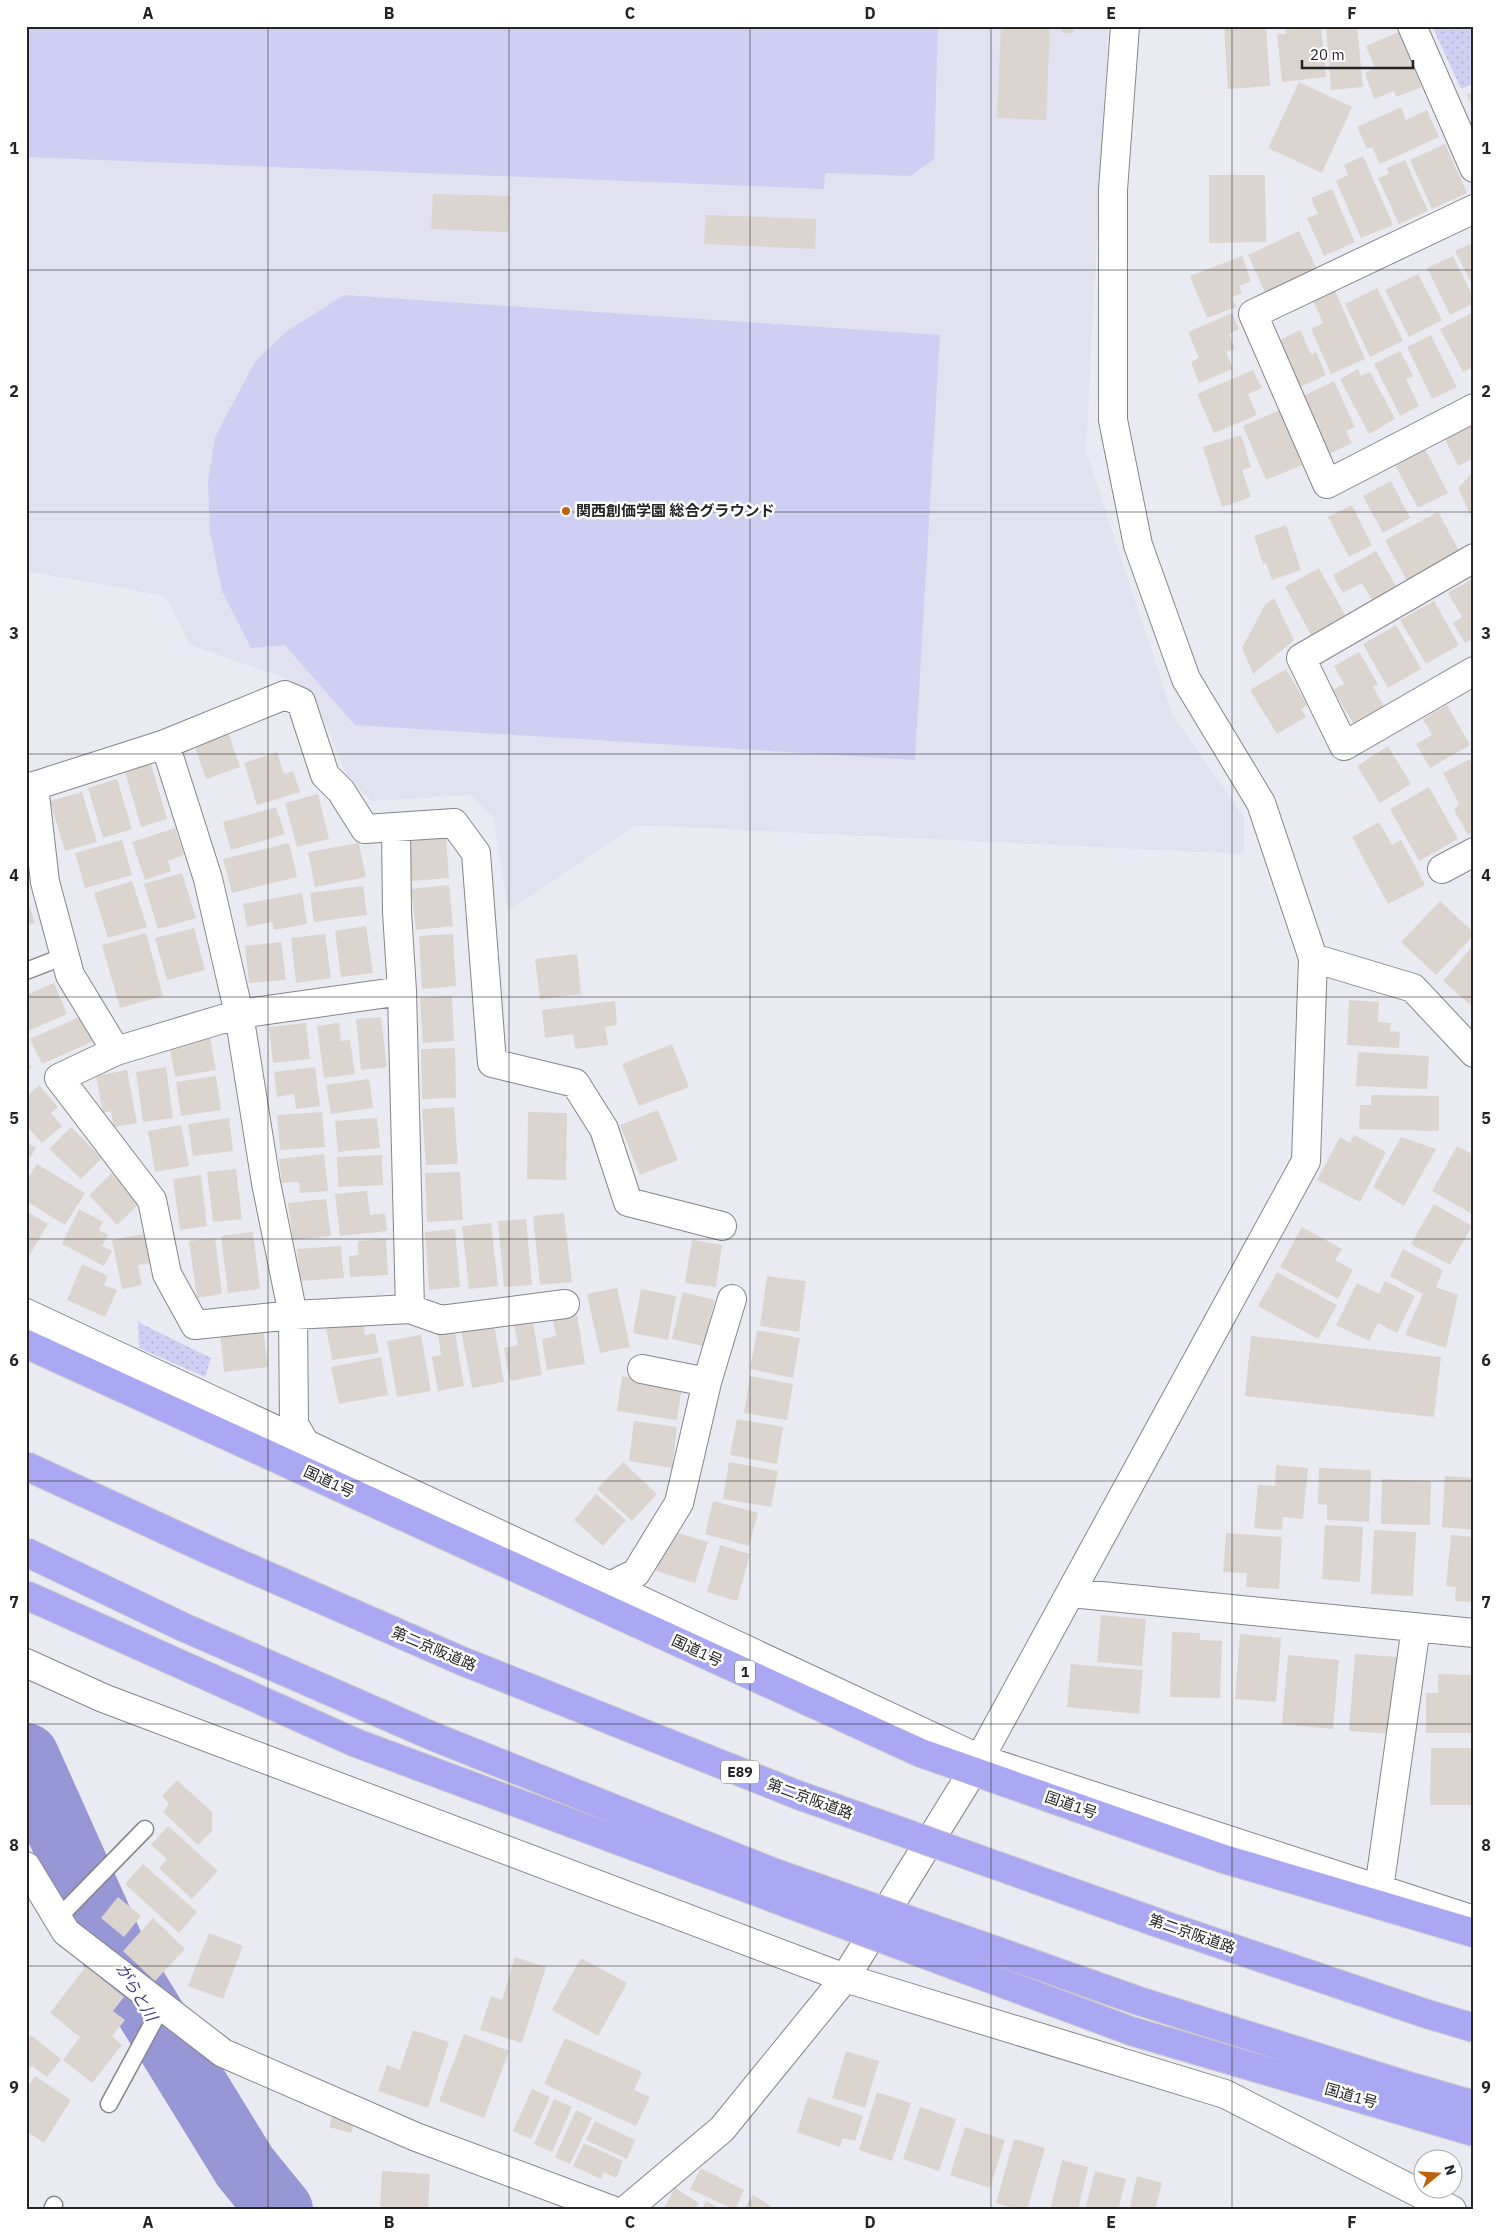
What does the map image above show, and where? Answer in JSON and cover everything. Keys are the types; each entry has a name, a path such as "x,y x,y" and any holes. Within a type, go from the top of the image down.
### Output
{"highway":[{"name":"国道1号","path":"33,1347 920,1753 977,1765 1224,1859 1474,1933"},
{"name":"第二京阪道路","path":"26,1466 213,1552 462,1661 798,1795 1161,1924 1427,2014 1474,2028"},
{"path":"26,1552 183,1627 432,1736 775,1873 1139,2001 1474,2105"},
{"name":"国道1号","path":"26,1595 356,1743 1131,2031 1474,2132"}],"street":[{"path":"626,2210 722,2129 845,1978 977,1765 1306,1161 1313,958 1261,803 1186,679 1138,545 1113,420 1113,190 1125,26"},
{"path":"1412,26 1474,168"},
{"path":"1474,209 1253,314 1327,484 1474,408"},
{"path":"1474,558 1301,658 1344,746 1474,671"},
{"path":"116,1051 70,976 45,882 30,787 165,744 285,695 301,702 325,775 341,791 365,829 454,823 476,853 492,1063 575,1083 604,1129 628,1202 722,1226"},
{"path":"165,744 208,880 239,1014 266,1183 293,1315 294,1424 305,1443"},
{"path":"396,827 410,1309"},
{"path":"1442,869 1474,852"},
{"path":"1313,958 1413,988 1474,1053"},
{"path":"402,991 239,1014 116,1051 59,1078 152,1200 167,1274 195,1325 293,1315 410,1309 440,1320 565,1304"},
{"path":"610,1586 636,1573 679,1503 707,1382 732,1299"},
{"path":"26,1313 610,1586 977,1765 1474,1920"},
{"path":"642,1369 707,1382"},
{"path":"1071,1593 1474,1633"},
{"path":"1382,1890 1416,1627"},
{"path":"26,1663 103,1698 845,1978 1225,2094 1452,2210"},
{"path":"26,1866 66,1932 223,2053 416,2137 612,2210"},
{"path":"1382,1890 1419,1881 1474,1902"}],"lane":[{"path":"26,971 65,956"},
{"path":"58,1918 145,1828"},
{"path":"109,2104 162,2006"}],"shaded area":[{"name":"関西創価学園 総合グラウンド","path":"26,26 1108,26 1086,451 1172,714 1244,817 1244,854 636,825 508,911 493,817 471,795 371,801 346,774 318,704 293,681 190,645 165,596 26,571"},
{"path":"26,26 938,26 934,159 911,176 825,173 824,189 26,157"},
{"path":"1432,26 1474,26 1474,83 1461,89"},
{"path":"344,295 940,335 915,760 355,725 285,645 251,648 222,591 210,532 208,481 215,437 255,362 287,331"},
{"path":"138,1322 211,1358 205,1377 139,1348"}],"building":[{"path":"1001,26 1050,26 1046,120 997,118"},
{"path":"1061,26 1074,26 1074,33 1062,33"},
{"path":"1224,26 1266,26 1270,86 1228,89"},
{"path":"1285,26 1321,26 1326,77 1282,82 1277,34 1286,34"},
{"path":"1326,26 1357,26 1363,87 1331,90"},
{"path":"1401,31 1422,87 1396,97 1394,91 1374,99 1365,73 1375,68 1366,46"},
{"path":"1299,82 1352,107 1322,173 1268,148"},
{"path":"1474,92 1474,110 1467,95"},
{"path":"1401,107 1406,120 1427,110 1439,137 1380,164 1372,147 1367,149 1357,127"},
{"path":"1445,144 1467,193 1432,209 1410,160"},
{"path":"1363,156 1393,225 1361,238 1336,181 1348,175 1344,165"},
{"path":"1405,160 1428,211 1399,224 1378,178 1389,174 1387,168"},
{"path":"1209,175 1265,175 1266,242 1209,243"},
{"path":"1332,189 1355,242 1324,256 1307,218 1318,214 1311,198"},
{"path":"433,194 510,196 508,232 431,229"},
{"path":"706,215 816,219 815,249 704,244"},
{"path":"1299,231 1317,269 1265,292 1248,255"},
{"path":"1474,242 1474,288 1455,251"},
{"path":"1242,256 1251,281 1239,286 1242,293 1232,297 1236,307 1207,318 1190,276"},
{"path":"1453,256 1474,299 1474,303 1450,315 1427,268"},
{"path":"1418,274 1442,320 1409,337 1385,290"},
{"path":"1377,288 1403,341 1370,357 1345,304"},
{"path":"1335,291 1365,359 1331,374 1311,329 1323,323 1313,300"},
{"path":"1474,312 1474,367 1463,372 1440,329"},
{"path":"1232,313 1239,329 1229,334 1235,349 1226,352 1233,369 1199,383 1191,362 1199,358 1188,332"},
{"path":"1300,330 1311,354 1316,352 1326,375 1296,389 1274,343"},
{"path":"1431,335 1457,387 1432,399 1407,347"},
{"path":"1400,351 1413,376 1406,379 1419,406 1400,416 1374,364"},
{"path":"1358,369 1361,376 1370,372 1395,419 1369,434 1340,379"},
{"path":"1253,370 1262,388 1248,394 1257,415 1214,433 1197,394"},
{"path":"1334,381 1355,427 1346,431 1352,443 1329,454 1301,397"},
{"path":"1280,410 1302,465 1266,480 1243,426"},
{"path":"1474,421 1474,458 1458,466 1443,435"},
{"path":"1241,435 1251,467 1242,470 1251,497 1222,507 1203,447"},
{"path":"1425,449 1448,493 1418,508 1395,465"},
{"path":"1474,471 1474,511 1470,514 1458,488"},
{"path":"1391,481 1410,518 1383,533 1363,496"},
{"path":"1352,505 1372,545 1349,557 1328,517"},
{"path":"1438,512 1460,552 1407,581 1385,540"},
{"path":"1286,525 1301,570 1272,580 1266,563 1263,564 1254,536"},
{"path":"1376,551 1396,586 1372,600 1362,583 1343,593 1333,575"},
{"path":"1319,568 1345,615 1311,635 1285,587"},
{"path":"1474,578 1474,638 1465,643 1453,623 1462,617 1448,593"},
{"path":"1274,598 1294,640 1253,674 1242,648 1265,605"},
{"path":"1434,601 1459,645 1426,664 1400,620"},
{"path":"1396,625 1421,669 1388,688 1363,644"},
{"path":"1359,652 1378,684 1373,687 1385,708 1355,726 1333,690 1344,684 1334,666"},
{"path":"1286,669 1307,705 1301,709 1306,717 1277,734 1250,690"},
{"path":"1447,705 1470,745 1430,768 1416,744 1432,735 1423,719"},
{"path":"228,732 240,767 206,779 194,744"},
{"path":"1388,746 1411,784 1380,803 1357,766"},
{"path":"277,752 284,774 293,771 300,792 257,805 244,763"},
{"path":"1474,757 1474,832 1468,835 1454,810 1459,804 1443,773"},
{"path":"151,764 167,819 141,827 125,772"},
{"path":"117,779 132,829 103,838 88,788"},
{"path":"1429,787 1458,839 1419,861 1390,809"},
{"path":"82,792 97,842 65,851 50,801"},
{"path":"318,794 329,839 297,847 285,803"},
{"path":"276,807 285,834 231,850 223,822"},
{"path":"1379,822 1392,845 1401,840 1425,885 1388,904 1352,837"},
{"path":"175,828 184,855 168,861 171,871 145,880 132,842"},
{"path":"446,838 449,878 412,881 409,841"},
{"path":"122,840 132,875 85,888 75,853"},
{"path":"289,843 297,877 232,893 223,859"},
{"path":"359,843 366,877 315,887 308,852"},
{"path":"182,873 196,918 158,929 144,884"},
{"path":"1474,873 1474,885 1469,876"},
{"path":"132,881 147,927 108,938 94,893"},
{"path":"449,885 453,926 416,930 411,889"},
{"path":"363,886 367,915 314,922 310,893"},
{"path":"302,893 307,924 274,930 272,922 247,927 243,904"},
{"path":"26,896 35,923 26,926"},
{"path":"1440,901 1474,935 1436,975 1401,942"},
{"path":"366,926 373,973 341,977 335,931"},
{"path":"194,928 205,970 167,980 155,938"},
{"path":"146,933 163,996 120,1008 102,945"},
{"path":"325,934 331,978 296,983 291,938"},
{"path":"453,934 456,986 422,989 419,936"},
{"path":"281,942 286,980 249,983 245,946"},
{"path":"1474,944 1474,1008 1443,981"},
{"path":"577,954 581,994 540,999 535,959"},
{"path":"54,983 67,1014 26,1032 26,995"},
{"path":"452,996 454,1041 423,1043 420,998"},
{"path":"1349,1000 1379,1002 1378,1022 1391,1023 1390,1031 1400,1032 1399,1048 1347,1045"},
{"path":"615,1001 617,1025 605,1027 608,1045 575,1049 573,1034 545,1038 542,1010"},
{"path":"84,1015 96,1040 42,1064 30,1039"},
{"path":"381,1017 387,1067 361,1070 356,1019"},
{"path":"306,1023 310,1059 273,1063 269,1027"},
{"path":"339,1023 341,1041 350,1040 355,1074 324,1078 317,1026"},
{"path":"210,1038 216,1070 175,1077 169,1045"},
{"path":"672,1044 689,1087 639,1106 622,1064"},
{"path":"455,1048 456,1098 422,1099 421,1049"},
{"path":"1358,1052 1429,1056 1427,1089 1356,1086"},
{"path":"26,1056 31,1068 26,1070"},
{"path":"166,1067 173,1118 143,1122 136,1072"},
{"path":"315,1067 320,1106 296,1109 294,1094 277,1097 274,1072"},
{"path":"127,1070 137,1123 114,1127 111,1111 103,1113 96,1076"},
{"path":"216,1076 221,1110 181,1116 176,1082"},
{"path":"369,1079 373,1108 331,1114 326,1085"},
{"path":"39,1085 58,1107 51,1113 62,1126 42,1143 26,1125 26,1097"},
{"path":"1371,1095 1439,1096 1439,1131 1359,1129 1360,1105 1371,1105"},
{"path":"454,1107 458,1164 426,1165 422,1109"},
{"path":"658,1110 678,1160 640,1175 620,1125"},
{"path":"322,1112 325,1147 280,1150 277,1115"},
{"path":"528,1112 567,1113 566,1180 527,1179"},
{"path":"229,1118 233,1151 193,1156 188,1124"},
{"path":"377,1118 380,1148 338,1152 335,1121"},
{"path":"181,1125 189,1166 155,1172 148,1131"},
{"path":"71,1127 102,1158 81,1179 49,1149"},
{"path":"1354,1135 1386,1152 1360,1202 1317,1180 1340,1137 1350,1143"},
{"path":"1401,1137 1436,1149 1404,1206 1373,1187"},
{"path":"26,1142 36,1148 26,1164"},
{"path":"1457,1146 1474,1155 1472,1214 1432,1191"},
{"path":"324,1154 328,1191 300,1193 299,1182 282,1183 279,1159"},
{"path":"382,1155 383,1185 338,1187 337,1157"},
{"path":"37,1164 85,1193 65,1225 26,1201 26,1181"},
{"path":"236,1169 242,1219 213,1222 207,1172"},
{"path":"113,1172 141,1202 117,1225 89,1195"},
{"path":"460,1172 463,1220 427,1222 425,1173"},
{"path":"201,1175 207,1226 180,1230 173,1179"},
{"path":"367,1191 370,1215 385,1213 387,1231 340,1236 335,1194"},
{"path":"326,1199 331,1236 293,1240 288,1203"},
{"path":"1434,1204 1472,1226 1450,1265 1411,1244"},
{"path":"79,1209 103,1222 99,1230 108,1235 102,1246 112,1251 104,1266 62,1244"},
{"path":"26,1211 48,1224 26,1261"},
{"path":"564,1213 572,1282 540,1285 533,1216"},
{"path":"526,1219 532,1285 504,1287 498,1221"},
{"path":"491,1223 498,1286 469,1289 462,1226"},
{"path":"1302,1227 1342,1249 1335,1260 1353,1270 1338,1299 1280,1267"},
{"path":"455,1229 460,1287 429,1290 425,1232"},
{"path":"253,1232 260,1289 228,1293 221,1236"},
{"path":"149,1233 155,1262 138,1265 142,1285 122,1289 112,1240"},
{"path":"215,1238 222,1294 197,1298 189,1241"},
{"path":"386,1239 388,1275 350,1277 349,1256 358,1255 358,1241"},
{"path":"692,1240 722,1245 716,1287 685,1283"},
{"path":"341,1246 344,1278 300,1281 297,1249"},
{"path":"1403,1249 1443,1270 1436,1287 1458,1295 1446,1348 1405,1335 1423,1294 1390,1276"},
{"path":"82,1264 108,1276 104,1285 117,1290 105,1317 67,1300"},
{"path":"1277,1272 1337,1305 1318,1339 1258,1306"},
{"path":"767,1276 806,1281 799,1332 760,1326"},
{"path":"1385,1281 1415,1296 1397,1333 1378,1323 1369,1341 1336,1325 1357,1283 1379,1294"},
{"path":"617,1288 630,1347 600,1353 587,1294"},
{"path":"641,1289 676,1296 668,1340 633,1333"},
{"path":"683,1292 715,1300 703,1346 672,1339"},
{"path":"577,1315 585,1364 547,1370 542,1339 556,1336 553,1319"},
{"path":"363,1322 365,1335 375,1333 379,1353 332,1360 326,1328"},
{"path":"533,1322 542,1375 510,1381 504,1348 518,1345 514,1325"},
{"path":"494,1324 504,1382 472,1388 461,1330"},
{"path":"263,1328 268,1367 224,1372 220,1333"},
{"path":"757,1330 800,1338 793,1378 750,1369"},
{"path":"455,1332 464,1386 438,1391 432,1357 441,1355 438,1335"},
{"path":"421,1335 431,1391 397,1397 387,1341"},
{"path":"1251,1336 1441,1357 1434,1417 1245,1396"},
{"path":"381,1357 388,1395 339,1404 331,1367"},
{"path":"622,1376 682,1386 677,1420 617,1411"},
{"path":"750,1376 793,1384 787,1420 744,1413"},
{"path":"737,1419 783,1427 777,1464 730,1455"},
{"path":"634,1421 677,1427 672,1468 629,1461"},
{"path":"623,1462 657,1494 632,1521 597,1489"},
{"path":"729,1462 778,1471 771,1507 723,1499"},
{"path":"1276,1465 1308,1468 1303,1519 1283,1517 1282,1530 1254,1528 1258,1485 1275,1486"},
{"path":"1319,1468 1371,1470 1369,1522 1327,1520 1327,1505 1318,1504"},
{"path":"1445,1476 1474,1478 1474,1530 1442,1527"},
{"path":"1382,1479 1431,1481 1430,1525 1381,1524"},
{"path":"596,1494 626,1520 603,1546 574,1520"},
{"path":"713,1501 758,1513 749,1546 705,1534"},
{"path":"1325,1525 1363,1527 1360,1582 1322,1579"},
{"path":"669,1530 708,1542 695,1583 656,1571"},
{"path":"1374,1530 1416,1532 1413,1596 1371,1594"},
{"path":"1226,1533 1282,1537 1279,1589 1246,1587 1247,1573 1223,1572"},
{"path":"1451,1535 1474,1537 1474,1602 1455,1601 1456,1587 1446,1586"},
{"path":"720,1545 750,1554 737,1601 707,1592"},
{"path":"1101,1615 1146,1619 1142,1666 1097,1662"},
{"path":"1172,1632 1200,1633 1200,1640 1222,1641 1220,1698 1170,1697"},
{"path":"1240,1634 1281,1638 1276,1702 1235,1699"},
{"path":"1355,1654 1398,1657 1392,1734 1349,1731"},
{"path":"1288,1655 1339,1660 1333,1729 1282,1724"},
{"path":"1071,1664 1143,1670 1139,1714 1067,1707"},
{"path":"1438,1674 1472,1675 1474,1733 1426,1733 1426,1693 1438,1693"},
{"path":"1431,1748 1474,1748 1474,1805 1430,1805"},
{"path":"177,1780 212,1812 212,1831 198,1845 163,1812 169,1804 162,1796"},
{"path":"168,1826 218,1871 192,1899 159,1868 167,1859 151,1845"},
{"path":"143,1864 197,1912 179,1933 125,1884"},
{"path":"118,1897 141,1916 124,1937 101,1918"},
{"path":"153,1918 185,1949 155,1981 123,1951"},
{"path":"209,1933 243,1946 223,1999 188,1986"},
{"path":"515,1957 546,1967 522,2043 480,2030 491,1996 502,2000"},
{"path":"581,1958 627,1983 598,2036 552,2010"},
{"path":"86,1966 124,1997 113,2011 125,2020 112,2036 122,2045 92,2083 63,2060 80,2037 50,2013"},
{"path":"413,2030 449,2042 428,2108 378,2091 387,2065 400,2070"},
{"path":"464,2034 509,2051 484,2118 439,2101"},
{"path":"31,2035 61,2059 47,2077 32,2066 26,2072 26,2041"},
{"path":"565,2038 642,2072 634,2090 650,2097 636,2126 544,2084"},
{"path":"846,2051 879,2061 865,2108 832,2098"},
{"path":"35,2076 71,2100 44,2143 26,2131 26,2089"},
{"path":"532,2089 550,2097 531,2139 513,2131"},
{"path":"877,2092 911,2103 892,2161 859,2150"},
{"path":"808,2097 863,2116 855,2141 843,2138 840,2147 797,2132"},
{"path":"554,2099 572,2107 552,2152 534,2144"},
{"path":"920,2107 956,2119 939,2171 903,2159"},
{"path":"576,2110 592,2118 570,2164 555,2157"},
{"path":"333,2114 355,2120 351,2133 329,2127"},
{"path":"595,2121 635,2140 627,2159 586,2140"},
{"path":"965,2127 1005,2140 990,2188 950,2175"},
{"path":"1014,2139 1045,2148 1027,2210 1019,2210 996,2203"},
{"path":"584,2143 623,2161 616,2178 604,2172 601,2179 573,2166"},
{"path":"1062,2160 1088,2167 1078,2210 1050,2210"},
{"path":"701,2168 744,2190 735,2210 690,2189"},
{"path":"382,2171 430,2174 428,2210 380,2210"},
{"path":"1095,2171 1126,2179 1118,2210 1085,2210"},
{"path":"1137,2176 1162,2183 1155,2210 1129,2210"},
{"path":"675,2188 699,2203 695,2210 663,2210"},
{"path":"753,2195 771,2206 769,2210 743,2210"},
{"path":"706,2201 722,2210 701,2210"}],"waterway":[{"name":"がらと川","path":"26,1756 117,1959 245,2167 280,2210"}],"place":[{"name":"関西創価学園 総合グラウンド","path":"566,511"}]}
